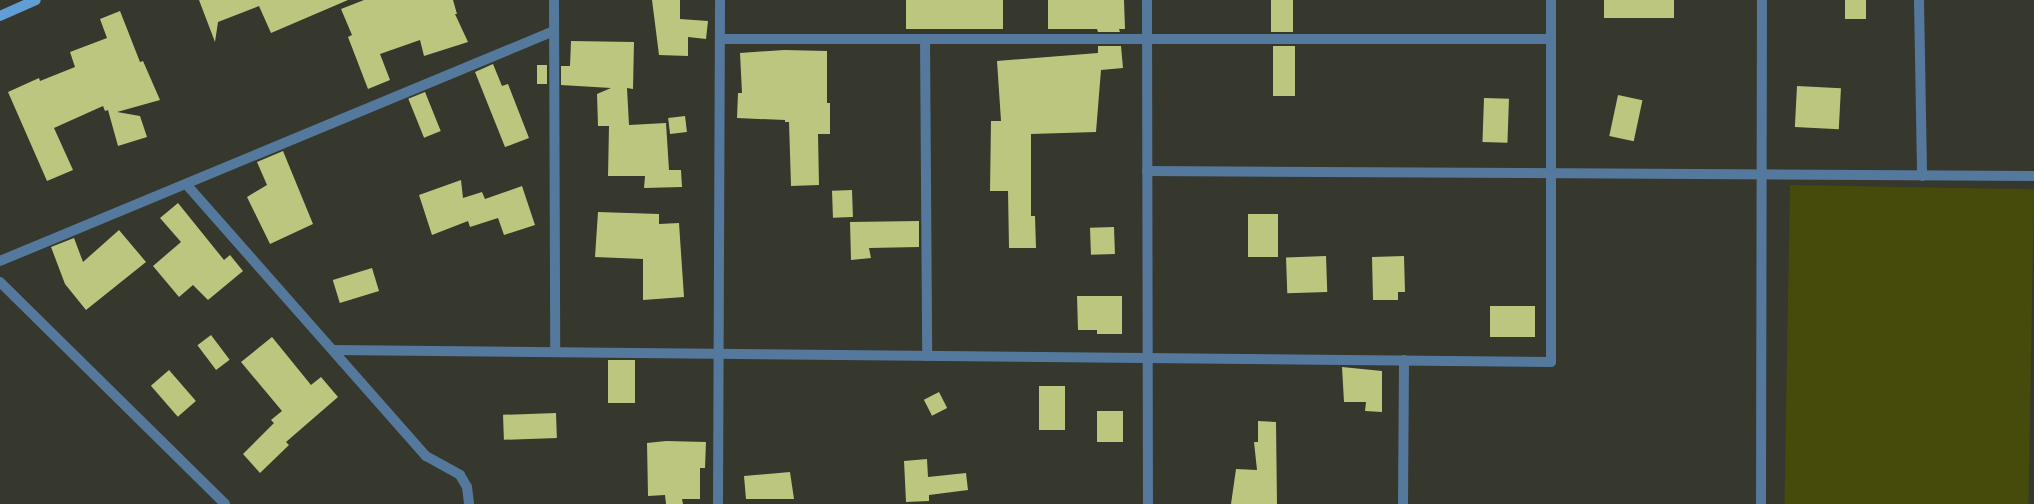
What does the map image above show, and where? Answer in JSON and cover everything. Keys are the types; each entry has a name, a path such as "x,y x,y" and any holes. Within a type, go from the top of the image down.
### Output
{"main road":[{"path":"0,16 30,1"}],"street":[{"path":"554,0 555,352"},
{"path":"718,504 720,0"},
{"path":"1147,0 1148,504"},
{"path":"333,350 1551,362 1551,0"},
{"path":"1761,504 1762,0"},
{"path":"1919,0 1922,176"},
{"path":"0,260 554,31"},
{"path":"720,39 1551,39"},
{"path":"925,39 927,356"},
{"path":"1147,171 2034,176"},
{"path":"186,184 426,456 460,476 467,487 470,504"},
{"path":"0,282 225,504"},
{"path":"1403,504 1404,360"}],"green space":[{"path":"1790,185 2034,189 2028,504 1784,504"}],"building":[{"path":"199,0 348,0 271,33 259,6 218,22 215,42"},
{"path":"364,0 453,0 457,14 455,14 468,42 424,56 420,40 380,54 390,80 368,89 348,37 352,35 341,9"},
{"path":"652,0 680,0 680,19 708,21 706,39 688,37 688,56 659,55"},
{"path":"906,0 1003,0 1003,29 906,29"},
{"path":"1048,0 1124,0 1125,29 1119,29 1120,32 1098,32 1097,29 1048,29"},
{"path":"1271,0 1293,0 1293,32 1271,32"},
{"path":"1604,0 1674,0 1674,18 1604,18"},
{"path":"1845,0 1866,0 1866,19 1845,19"},
{"path":"120,11 140,62 143,61 160,100 117,112 140,116 147,137 118,146 108,110 105,111 103,106 54,128 73,170 47,181 8,92 39,78 40,81 75,67 70,52 107,38 100,19"},
{"path":"571,41 634,42 633,89 627,88 629,125 666,123 669,170 681,170 682,187 644,188 645,176 608,176 609,126 598,126 597,94 611,88 561,85 561,66 570,66"},
{"path":"1098,46 1121,46 1123,68 1101,70 1096,132 1031,134 1031,216 1035,216 1036,248 1009,248 1008,191 990,191 991,121 1001,121 997,61 1098,53"},
{"path":"1273,46 1295,46 1295,96 1273,96"},
{"path":"784,50 827,51 827,103 830,103 830,134 818,134 819,185 791,186 789,122 785,122 785,120 737,118 738,93 742,93 740,53"},
{"path":"493,64 502,86 508,84 529,138 505,147 475,72"},
{"path":"537,65 547,65 547,84 537,84"},
{"path":"1797,86 1841,88 1839,129 1795,127"},
{"path":"425,92 441,131 424,138 408,99"},
{"path":"1618,95 1642,100 1634,141 1609,136"},
{"path":"1484,98 1509,99 1507,143 1482,142"},
{"path":"685,116 687,132 670,134 668,118"},
{"path":"283,151 313,224 270,244 247,197 267,185 257,162"},
{"path":"461,180 463,198 482,192 485,199 522,186 535,225 504,235 498,218 470,227 468,221 432,235 419,195"},
{"path":"852,190 853,217 833,218 832,191"},
{"path":"178,203 224,260 230,255 243,271 208,300 193,285 179,297 153,266 181,242 160,218"},
{"path":"598,212 659,214 659,224 679,223 684,297 643,300 643,259 595,257"},
{"path":"1248,214 1278,214 1278,257 1248,257"},
{"path":"919,221 919,247 869,248 871,258 851,260 850,222"},
{"path":"1114,227 1115,254 1091,255 1090,228"},
{"path":"119,230 146,262 86,310 65,284 51,247 74,238 83,262"},
{"path":"1326,256 1327,292 1287,293 1286,257"},
{"path":"1404,256 1405,292 1398,292 1398,300 1373,300 1372,257"},
{"path":"372,268 379,291 340,303 333,280"},
{"path":"1077,296 1122,296 1122,334 1097,334 1097,330 1078,330"},
{"path":"1490,306 1535,306 1535,337 1490,337"},
{"path":"211,335 230,360 216,370 197,345"},
{"path":"272,337 311,385 321,377 338,397 286,442 289,445 260,473 243,454 274,423 271,420 282,411 241,362"},
{"path":"608,360 635,360 635,403 608,403"},
{"path":"1342,367 1382,371 1382,412 1365,411 1366,402 1344,402"},
{"path":"169,370 196,401 178,417 151,386"},
{"path":"1039,386 1065,386 1065,430 1039,430"},
{"path":"939,392 947,408 932,416 924,400"},
{"path":"1097,411 1123,411 1123,442 1097,442"},
{"path":"556,413 557,438 504,440 503,415"},
{"path":"1258,421 1276,422 1277,504 1231,504 1236,469 1257,470 1254,442 1258,442"},
{"path":"666,441 706,442 705,468 700,468 700,499 682,499 683,504 666,504 665,495 648,496 647,443"},
{"path":"927,459 928,477 966,473 968,490 929,495 929,501 906,502 904,461"},
{"path":"790,472 794,499 746,499 744,476"}]}
